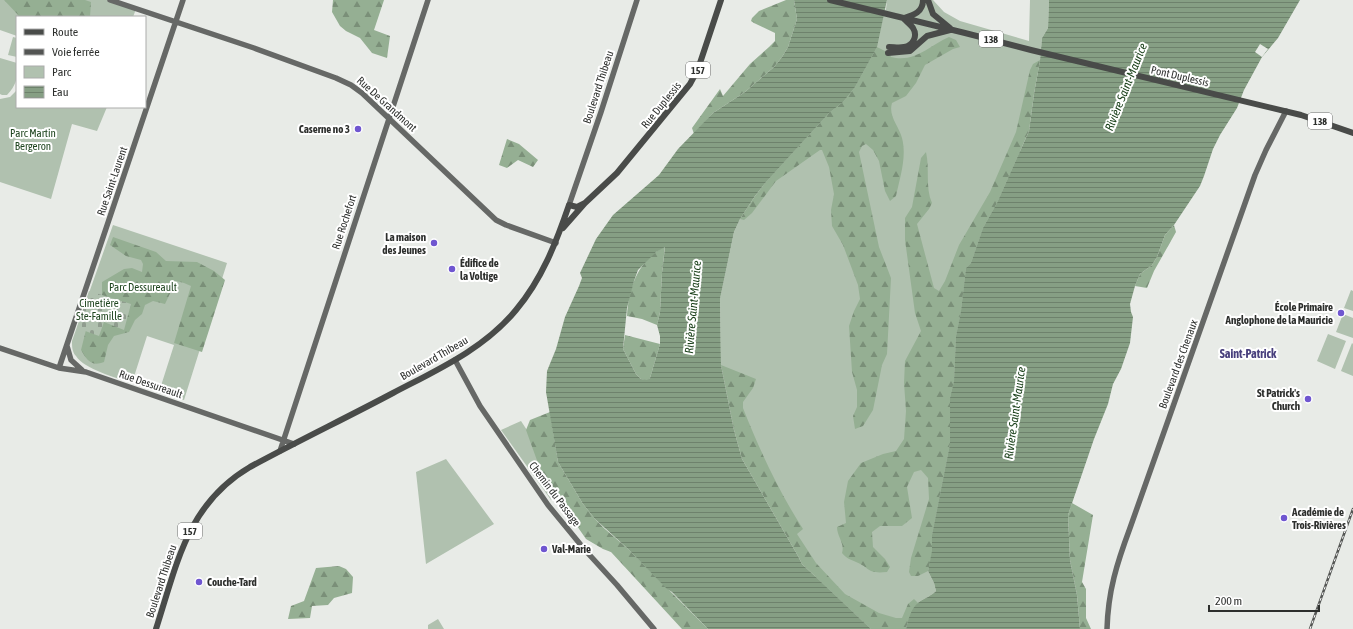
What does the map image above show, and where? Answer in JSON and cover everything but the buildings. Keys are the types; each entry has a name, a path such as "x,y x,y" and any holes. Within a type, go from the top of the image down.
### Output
{"main road":[{"name":"Rue Duplessis","path":"560,232 585,203 616,174 690,84 698,69 721,0"},
{"name":"138","path":"830,0 952,30"},
{"path":"902,18 919,12 923,0"},
{"path":"928,0 933,14 952,30"},
{"path":"902,18 914,29 914,40 906,47 888,50 904,53 910,51 927,36 952,30"},
{"name":"Pont Duplessis","path":"952,30 1286,111"},
{"name":"138","path":"1286,111 1353,133"},
{"path":"569,205 577,207 585,203"},
{"name":"Boulevard Thibeau","path":"156,629 182,547 202,511 218,492 231,480 247,469 455,360 492,334 516,310 539,277 556,243 569,205"}],"street":[{"name":"Rue De Grandmont","path":"110,0 254,48 348,83 389,118 496,220 556,243"},
{"name":"Rue Saint-Laurent","path":"59,368 183,0"},
{"name":"Rue Rochefort","path":"280,451 428,0"},
{"name":"Boulevard Thibeau","path":"569,205 637,0"},
{"name":"Boulevard des Chenaux","path":"1107,629 1110,592 1116,567 1258,169 1286,111"},
{"path":"68,342 68,350 71,360 84,372"},
{"name":"Rue Dessureault","path":"0,348 59,368 84,372 294,444"},
{"name":"Chemin du Passage","path":"455,360 480,406 549,506 654,629"}],"green space":[{"path":"0,0 109,0 136,9 133,16 16,16 16,36 0,30"},
{"path":"4,0 85,0 91,2 90,16 19,16"},
{"path":"333,0 384,0 374,30 390,36 387,58 372,53 360,38 346,31 340,26 332,12"},
{"path":"786,0 794,0 797,19 788,47 782,57 774,67 745,92 713,113 694,134 692,128 720,89 723,96 750,64 775,41 775,33 754,23 751,21 752,18 759,11"},
{"path":"887,0 933,0 944,12 960,21 1029,41 1030,0 1049,0 1048,28 1042,38 1040,60 928,571 936,591 917,604 906,629 871,629 817,580 721,365 720,299 734,232 740,219 886,9"},
{"path":"13,37 16,38 16,57 8,55"},
{"path":"949,37 956,40 960,47 953,49 925,65 916,83 906,96 892,103 891,112 901,134 904,152 896,196 890,201 885,191 879,161 873,150 866,144 862,146 859,152 879,247 891,278 887,354 882,365 873,410 863,426 855,429 853,416 857,407 857,390 852,372 849,326 860,299 858,285 843,245 832,226 831,210 834,194 829,167 822,150 776,181 752,213 744,220 740,219 766,182 829,113 843,102 855,87 877,47 889,53 891,57 907,58 922,53"},
{"path":"0,58 16,63 16,80 7,95 0,94"},
{"path":"1040,60 1029,131 997,203 983,228 971,263 966,268 961,311 956,336 954,381 950,398 950,444 932,535 933,551 928,571 918,576 911,576 909,572 911,558 929,499 928,478 921,470 914,472 907,487 912,518 902,526 880,526 872,532 873,547 885,559 890,567 887,572 875,572 847,558 842,553 842,543 837,527 846,523 844,502 848,481 861,463 883,454 896,451 904,439 906,411 904,383 905,361 921,331 915,313 905,240 905,218 912,207 921,158 926,152 928,184 932,203 917,224 934,288 939,291 945,281 959,245 990,192 1016,132 1030,70 1033,64"},
{"name":"Parc Martin Bergeron","path":"16,91 16,108 107,108 97,131 72,124 51,199 0,182 0,99 10,97"},
{"path":"507,139 519,144 538,160 533,167 518,160 507,168 499,165"},
{"name":"Parc Dessureault","path":"113,225 227,263 184,400 159,392 174,345 147,336 132,383 93,369 80,361 74,353 72,341"},
{"path":"1174,225 1176,232 1154,271 1147,288 1135,286 1140,274 1152,265 1157,257 1165,235"},
{"path":"113,237 156,252 166,261 197,262 214,271 225,280 202,352 174,343 191,286 176,281 165,304 153,301 145,305 142,314 135,320 129,332 114,336 108,345 104,362 96,364 90,362 85,357 81,350 88,322 102,296 102,282 124,269 132,268 142,272 143,264 141,260 126,256 110,245"},
{"path":"665,246 660,312 657,325 642,319 627,316 630,295 637,275 648,259"},
{"path":"1351,290 1353,291 1353,311 1344,308"},
{"name":"Cimetière Ste-Famille","path":"89,291 131,304 124,330 104,322 99,336 77,328"},
{"path":"1343,314 1353,318 1353,338 1336,332"},
{"path":"1328,334 1346,341 1335,369 1317,361"},
{"path":"625,335 660,344 650,378 647,381 641,379 636,374 623,349"},
{"path":"1352,343 1353,344 1353,376 1341,371"},
{"path":"721,365 756,379 753,388 743,402 743,408 770,470 785,500 803,529 797,534 816,563 845,594 879,613 896,618 902,618 908,604 914,599 918,603 910,615 906,629 871,629 802,564 742,459 734,430"},
{"path":"550,412 558,462 583,504 605,529 627,548 708,629 682,629 611,552 586,539 539,466 526,430 530,420"},
{"path":"521,421 565,488 551,500 501,430"},
{"path":"446,459 494,524 426,564 416,472"},
{"path":"1072,503 1093,515 1082,582 1086,589 1086,618 1091,629 1080,629 1077,595 1070,560 1068,515"},
{"path":"339,566 346,569 353,577 352,593 334,598 328,605 312,606 310,618 288,619 291,606 304,601 316,568"},
{"path":"438,619 444,629 428,629 428,625"}],"water":[{"name":"Rivière Saint-Maurice","path":"794,0 887,0 877,47 855,87 843,102 829,113 766,182 740,219 734,232 720,299 721,365 734,430 742,459 802,564 871,629 708,629 627,548 595,519 583,504 558,462 546,392 547,371 556,349 565,317 582,278 580,273 596,239 613,215 659,175 678,149 713,113 745,92 774,67 788,47 797,19","holes":["665,247 660,312 657,325 660,336 660,344 650,378 647,380 641,379 636,374 623,349 627,308 638,270 656,252"]},
{"name":"Rivière Saint-Maurice","path":"1049,0 1300,0 1278,38 1262,57 1244,90 1237,108 1213,149 1200,186 1174,225 1165,235 1157,257 1152,265 1140,274 1135,286 1130,304 1133,317 1130,343 1121,369 1113,384 1108,404 1094,439 1068,515 1070,560 1077,595 1080,629 906,629 914,607 936,591 928,571 932,551 932,535 950,444 950,398 954,381 956,336 961,311 966,268 971,263 983,228 997,203 1029,131 1042,38 1048,28"}],"pier":[{"path":"1260,44 1268,49 1262,57 1255,52"}],"railway":[{"path":"1310,629 1353,509"}],"place":[{"name":"Caserne no 3","path":"358,129"},
{"name":"La maison des Jeunes","path":"434,243"},
{"name":"Édifice de la Voltige","path":"452,269"},
{"name":"École Primaire Anglophone de la Mauricie","path":"1341,313"},
{"name":"St Patrick's Church","path":"1308,399"},
{"name":"Académie de Trois-Rivières","path":"1284,518"},
{"name":"Val-Marie","path":"544,549"},
{"name":"Couche-Tard","path":"199,582"}],"district":[{"name":"Saint-Patrick","path":"1248,354"}]}
